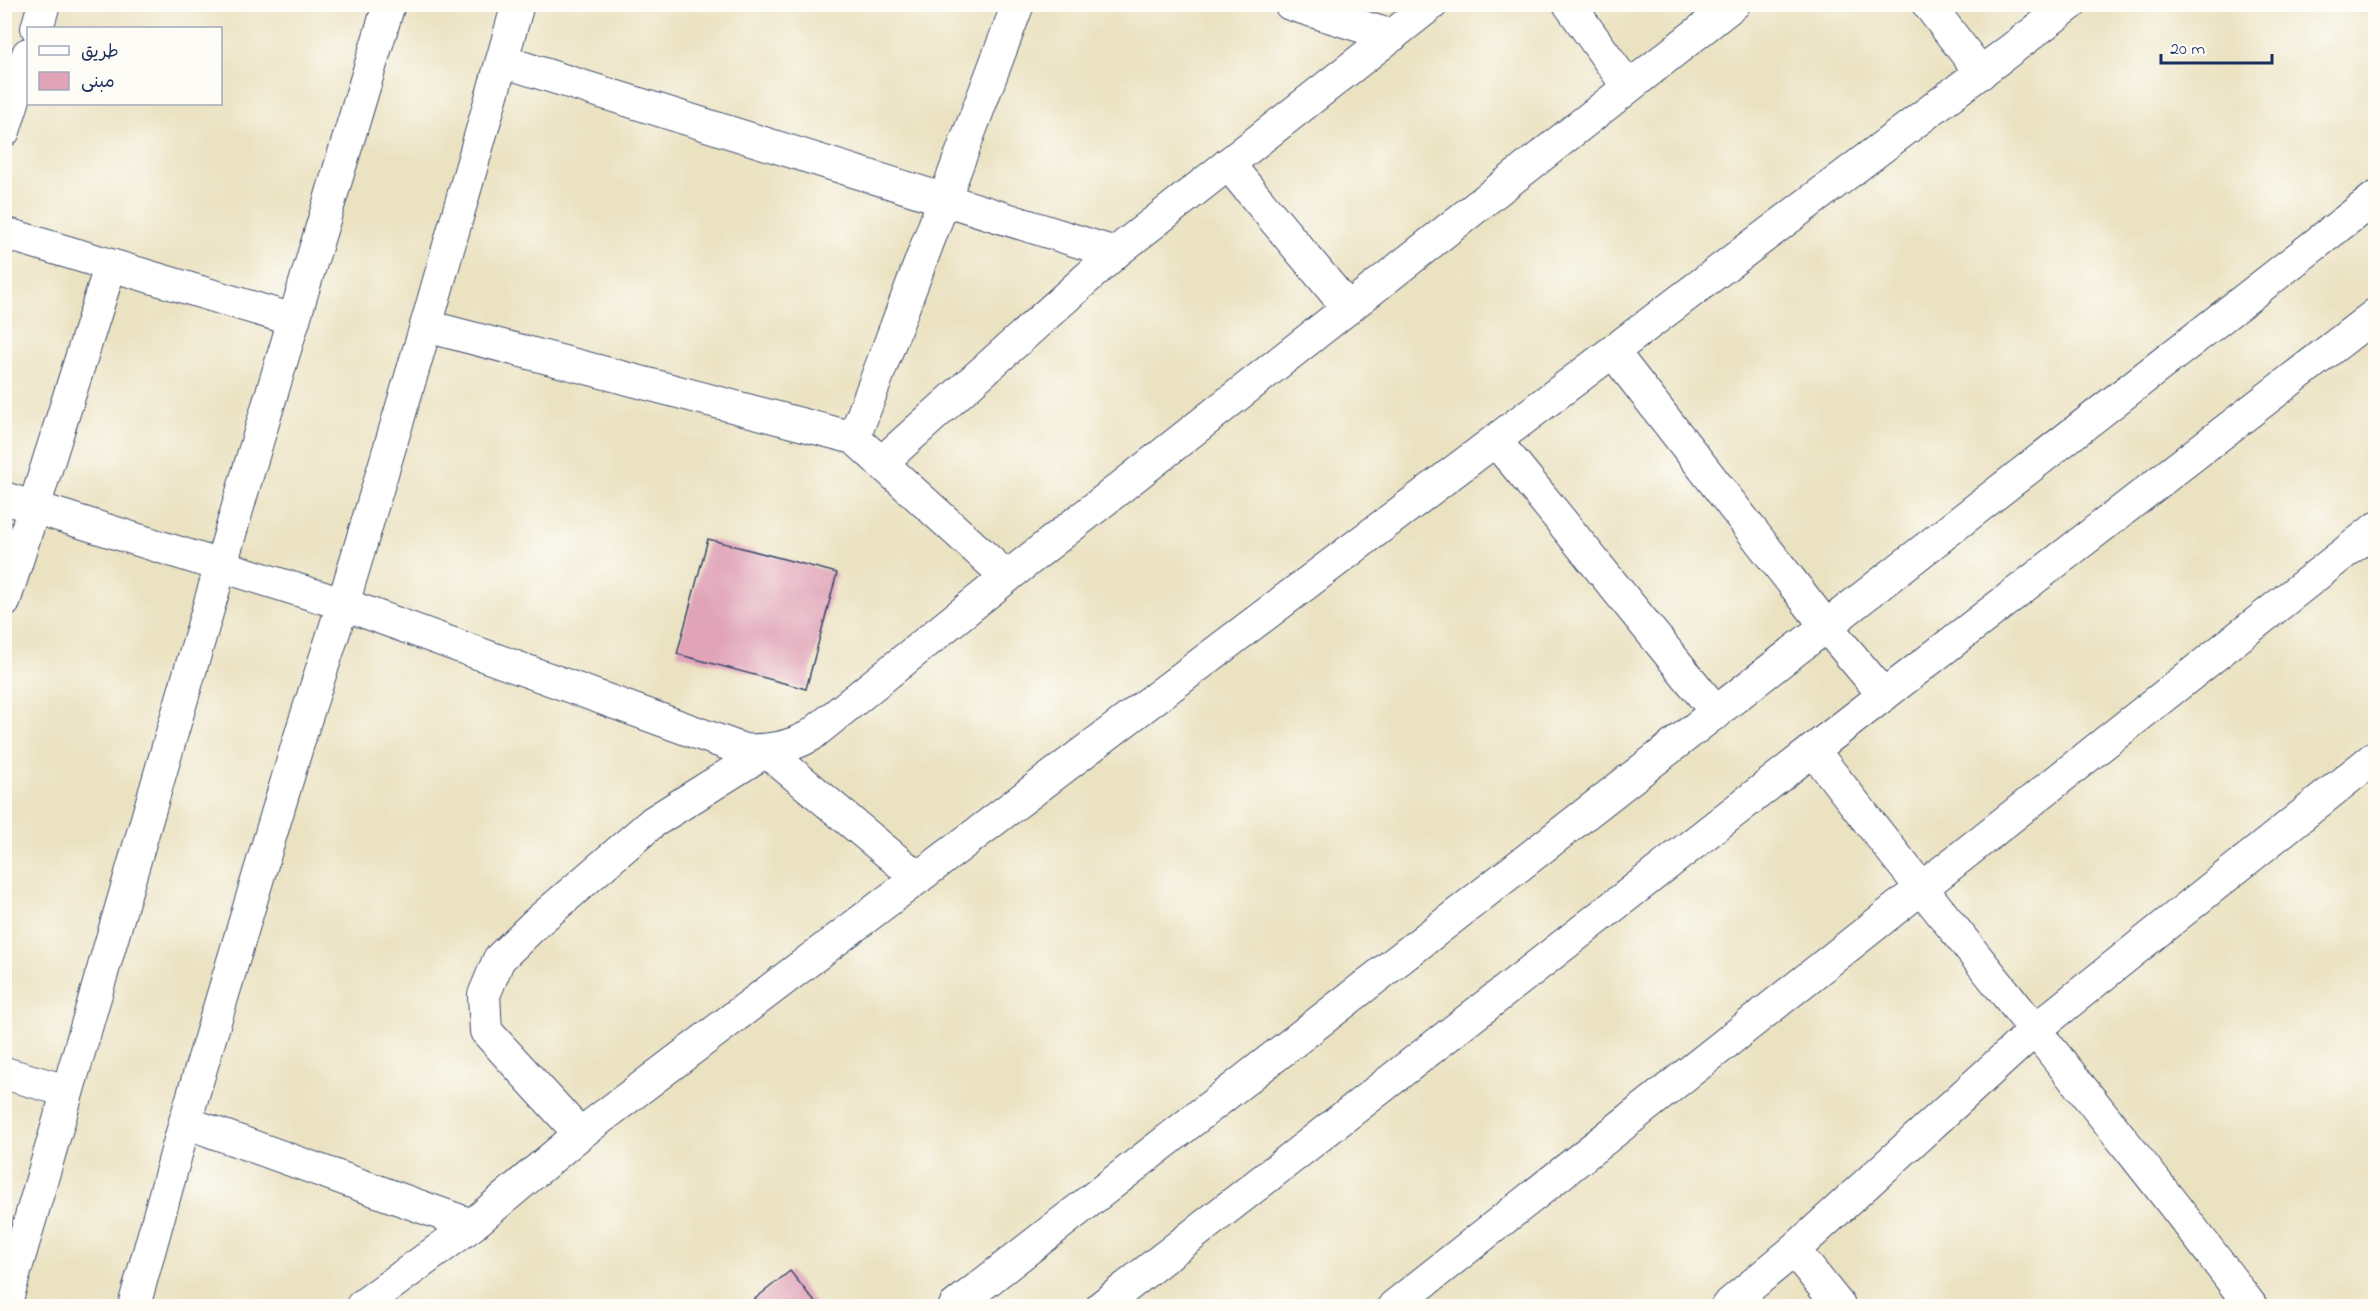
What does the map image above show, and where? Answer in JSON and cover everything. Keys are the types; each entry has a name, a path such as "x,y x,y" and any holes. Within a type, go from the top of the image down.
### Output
{"street":[{"path":"37,27 44,4"},
{"path":"5,1306 389,4"},
{"path":"134,1306 185,1122 426,326 518,4"},
{"path":"854,438 946,200 1018,4"},
{"path":"1290,4 1392,36"},
{"path":"881,463 1115,253 1432,4"},
{"path":"1569,4 1628,87"},
{"path":"19,502 343,604 744,750 766,751 792,746 810,736 1007,577 1734,4"},
{"path":"1928,4 1981,73"},
{"path":"362,1306 472,1225 580,1134 2072,4"},
{"path":"4,131 27,57"},
{"path":"502,60 1115,253"},
{"path":"1228,164 1348,308"},
{"path":"955,1306 2376,197"},
{"path":"4,233 110,267 294,320"},
{"path":"4,602 19,502 110,267"},
{"path":"1112,1304 1812,750 2373,322"},
{"path":"426,326 854,438 1007,577"},
{"path":"1613,352 1826,626 1884,695"},
{"path":"1495,441 1717,713"},
{"path":"1394,1306 2376,528"},
{"path":"1812,750 1920,889 2036,1029 2251,1306"},
{"path":"766,751 918,878"},
{"path":"580,1134 486,1031 484,995 499,959 536,922 653,822 766,751"},
{"path":"1726,1306 1794,1250 2036,1029 2376,756"},
{"path":"4,1073 67,1091"},
{"path":"185,1122 472,1225"},
{"path":"1794,1250 1839,1306"}],"building":[{"path":"708,539 837,573 806,689 677,654"},
{"path":"790,1271 818,1306 746,1306"}]}
